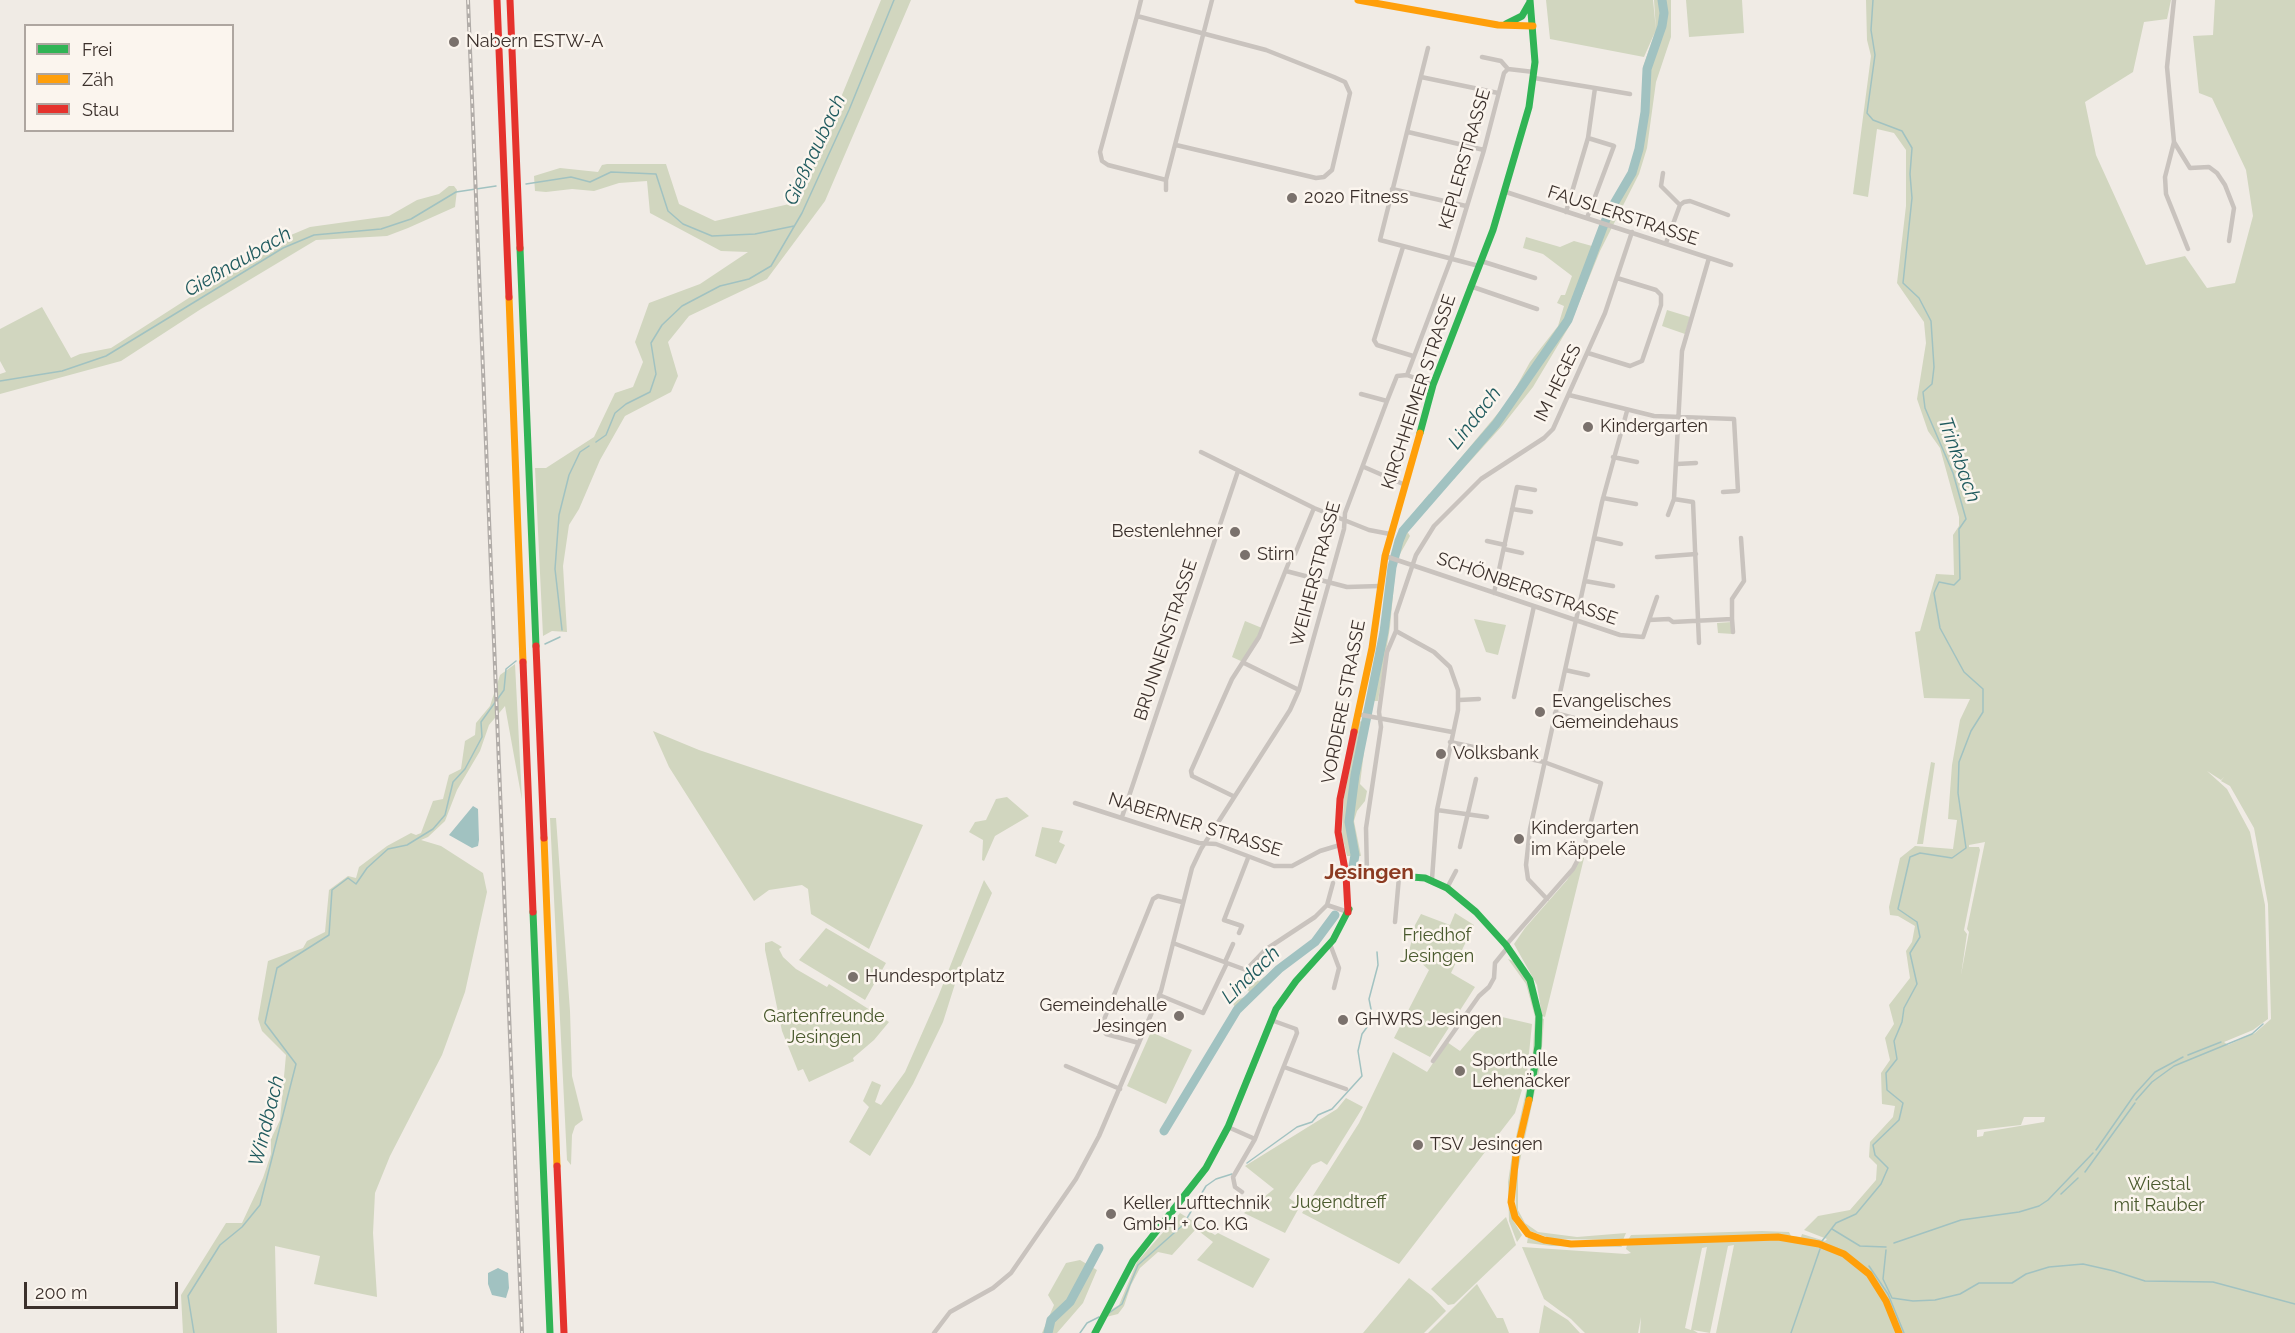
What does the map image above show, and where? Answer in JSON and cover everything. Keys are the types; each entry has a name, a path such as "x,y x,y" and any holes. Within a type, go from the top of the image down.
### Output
{"main road":[{"path":"497,0 550,1333"},
{"path":"510,0 564,1333"},
{"path":"1360,0 1498,25 1533,26"},
{"path":"1498,25 1513,23 1522,16 1530,1"},
{"name":"KIRCHHEIMER STRASSE","path":"1390,534 1433,385 1506,192 1529,107 1534,75 1530,1"},
{"name":"VORDERE STRASSE","path":"1348,912 1351,888 1340,845 1338,822 1341,791 1360,714 1390,534"},
{"path":"1346,875 1367,874 1432,879 1470,906 1507,946 1530,980 1539,1016 1536,1062 1516,1155 1512,1192 1513,1213 1528,1234 1544,1240 1571,1244 1778,1237 1823,1245 1844,1254 1869,1274 1886,1301 1899,1333"},
{"path":"1095,1333 1133,1261 1196,1183 1228,1127 1271,1020 1289,989 1330,944 1348,912"}],"street":[{"path":"1141,0 1100,152 1102,161 1108,165 1166,180"},
{"path":"1166,190 1166,180 1212,0"},
{"path":"2174,0 2167,67 2174,142 2165,174 2166,194 2188,249"},
{"path":"1137,16 1266,50 1345,82 1350,93 1332,170 1324,177 1316,178 1176,145"},
{"path":"1428,48 1380,240 1535,278"},
{"name":"KEPLERSTRASSE","path":"1482,57 1501,61 1508,69 1630,94"},
{"name":"KEPLERSTRASSE","path":"1451,259 1484,150 1504,73 1508,69"},
{"path":"1421,77 1498,93"},
{"path":"1566,212 1588,138 1595,88"},
{"path":"1407,132 1484,150"},
{"path":"1587,218 1614,146 1588,138"},
{"path":"2174,142 2188,166 2213,169 2225,185 2234,208 2229,241"},
{"path":"1663,173 1660,186 1680,205"},
{"path":"1392,189 1466,206"},
{"name":"FAUSLERSTRASSE","path":"1506,192 1731,266"},
{"path":"1666,243 1680,205 1690,201 1728,215"},
{"name":"IM HEGES","path":"1367,874 1366,828 1388,652 1396,631 1396,614 1410,564 1434,526 1457,501 1493,468 1547,435 1588,353 1632,232"},
{"path":"1403,247 1374,340 1377,345 1413,356"},
{"path":"1668,515 1674,499 1677,464 1682,351 1709,258"},
{"name":"WEIHERSTRASSE","path":"934,1333 950,1312 1001,1283 1022,1260 1076,1179 1120,1089 1160,995 1192,868 1204,843 1290,710 1299,690 1345,513 1397,376 1407,375 1451,259"},
{"path":"1588,353 1630,366 1642,361 1661,305 1661,295 1656,290 1617,278"},
{"path":"1470,286 1537,309"},
{"path":"1407,375 1433,385"},
{"path":"1361,394 1387,401"},
{"path":"1569,395 1627,411 1734,419 1738,491 1723,492"},
{"path":"1547,899 1528,879 1526,865 1530,829 1603,498 1627,411"},
{"path":"1201,452 1314,508 1369,530 1390,534"},
{"path":"1613,457 1637,462"},
{"path":"1677,464 1696,463"},
{"path":"1364,467 1403,484"},
{"name":"BRUNNENSTRASSE","path":"1122,817 1238,471"},
{"path":"1494,593 1517,487 1535,490"},
{"path":"1603,498 1636,504"},
{"path":"1674,499 1693,502 1699,643"},
{"path":"1233,796 1192,776 1191,771 1232,679 1259,636 1314,508"},
{"path":"1512,509 1531,512"},
{"path":"1733,632 1732,599 1744,581 1741,537"},
{"path":"1594,538 1621,544"},
{"path":"1486,541 1522,553"},
{"path":"1657,557 1696,554"},
{"name":"SCHÖNBERGSTRASSE","path":"1388,556 1620,635 1643,637 1657,597"},
{"path":"1286,571 1328,584 1355,587 1380,586"},
{"path":"1585,581 1613,586"},
{"path":"1514,697 1534,606"},
{"path":"1649,620 1732,619"},
{"path":"1396,631 1434,652 1450,666 1457,681 1459,700 1437,810 1432,879"},
{"path":"1244,663 1299,690"},
{"path":"1565,670 1588,675"},
{"path":"1459,700 1479,699"},
{"path":"1556,713 1578,719"},
{"path":"1360,714 1452,732"},
{"path":"1433,1061 1479,996 1489,987 1494,978 1494,967 1507,946 1573,869 1584,848 1601,783 1544,762 1450,742"},
{"path":"1460,847 1476,779"},
{"name":"NABERNER STRASSE","path":"1075,803 1204,843 1216,844 1248,858 1284,867 1340,845"},
{"path":"1437,810 1487,817"},
{"path":"1239,933 1242,926 1224,920 1248,858"},
{"path":"1447,888 1456,871"},
{"path":"1395,922 1400,877"},
{"path":"1173,943 1246,970 1265,950 1300,928 1327,905 1334,883"},
{"path":"1139,1043 1106,1034 1101,1027 1153,899 1158,896 1182,902"},
{"path":"1327,905 1348,912"},
{"path":"1160,995 1203,1013 1233,944"},
{"path":"1330,944 1339,968 1334,988"},
{"path":"1242,1192 1232,1181 1255,1139 1284,1067 1296,1029 1271,1020"},
{"path":"1066,1066 1120,1089"},
{"path":"1284,1067 1346,1089"},
{"path":"1228,1127 1255,1139"}],"green space":[{"path":"881,0 911,0 825,201 767,279 689,316 668,342 678,376 671,392 625,416 600,460 579,509 569,525 563,566 567,632 552,631 543,636 535,468 546,468 594,437 615,393 633,387 643,362 635,342 649,303 700,284 748,252 721,251 650,213 647,181 619,183 594,191 572,189 546,192 535,191 534,176 560,168 598,172 602,165 607,164 666,164 679,204 715,221 798,202"},
{"path":"1546,0 1653,0 1656,30 1654,0 1671,0 1671,37 1656,82 1647,148 1639,174 1600,251 1570,325 1533,387 1503,425 1454,479 1448,473 1509,400 1530,362 1558,326 1564,306 1557,303 1561,295 1565,295 1572,276 1543,254 1523,248 1526,237 1560,247 1574,241 1592,246 1604,217 1630,172 1644,110 1643,67 1655,32 1644,57 1550,39"},
{"path":"1686,0 1742,0 1744,33 1689,37"},
{"name":"Wiestal mit Rauber","path":"1866,0 2171,0 2167,19 2144,22 2133,72 2085,102 2096,155 2146,265 2185,256 2207,288 2235,283 2253,216 2246,170 2212,98 2199,93 2193,36 2213,35 2215,0 2295,0 2295,1333 1716,1333 1734,1245 1728,1246 1710,1333 1693,1330 1698,1333 1640,1333 1641,1317 1638,1333 1585,1333 1571,1319 1544,1299 1522,1247 1626,1254 1631,1253 1626,1249 1627,1245 1782,1235 1628,1240 1631,1235 1762,1231 1789,1232 1791,1236 1801,1237 1802,1234 1825,1241 1827,1239 1804,1230 1818,1216 1850,1210 1876,1180 1877,1165 1869,1157 1870,1142 1893,1117 1895,1106 1882,1104 1881,1073 1890,1060 1885,1038 1894,1024 1889,1005 1910,978 1906,951 1912,942 1915,926 1898,916 1890,915 1889,907 1900,858 1915,846 1953,849 1957,820 1948,819 1952,765 1960,720 1970,699 1924,698 1915,632 1920,631 1936,574 1954,575 1953,535 1959,526 1959,517 1940,448 1928,431 1917,399 1926,343 1924,322 1897,283 1906,206 1906,150 1894,133 1877,129 1868,197 1853,194 1871,56 1867,40","holes":["2207,771 2221,780 2224,777 2221,781 2230,786 2254,828 2268,904 2271,1019 2255,1033 2228,1045 2224,1042 2253,1030 2268,1019 2265,905 2250,832 2227,789","1985,842 1967,929 1969,932 1961,975 1967,934 1964,930 1980,850 1979,847 1969,847 1969,845","2024,1117 2045,1117 2044,1122 1984,1132 1983,1136 1977,1137 1977,1130 2021,1125","1707,1247 1691,1330 1685,1328 1702,1248"]},
{"path":"449,186 454,186 457,190 455,207 387,236 316,240 201,309 121,361 0,394 0,374 6,372 0,361 0,329 42,307 71,358 111,348 279,240 310,227 389,216 417,200 439,194"},
{"path":"1667,310 1690,317 1685,334 1662,326"},
{"path":"1429,494 1435,499 1407,531 1410,536 1400,554 1394,550 1399,530"},
{"path":"1396,563 1390,627 1378,701 1371,701 1387,626 1382,625 1390,567"},
{"path":"1474,619 1506,625 1498,655 1486,652"},
{"path":"1245,621 1262,628 1243,662 1232,657"},
{"path":"1732,622 1733,634 1718,633 1717,623"},
{"path":"515,664 522,800 505,706 489,725 480,751 457,790 445,821 428,837 421,840 441,846 483,873 487,892 465,992 442,1055 390,1156 375,1193 373,1233 377,1297 314,1284 320,1256 275,1246 277,1333 183,1333 181,1295 226,1223 242,1223 263,1178 271,1154 271,1139 280,1120 286,1055 262,1031 258,1019 268,961 303,948 307,941 325,932 329,890 348,876 356,878 359,867 387,846 411,833 416,835 421,833 433,801 443,799 449,775 461,769 465,741 475,735 476,723 490,706 500,675"},
{"path":"1364,720 1358,747 1364,752 1360,784 1367,791 1365,801 1357,811 1354,821 1361,856 1347,856 1342,835 1344,797 1359,722"},
{"path":"653,731 699,750 923,825 869,949 811,914 808,889 802,885 769,890 754,901 669,767"},
{"path":"1931,762 1935,763 1923,844 1917,844"},
{"path":"1007,797 1029,816 995,836 984,861 982,860 983,840 969,832 975,822 986,820 996,799"},
{"path":"550,818 556,818 570,1011 572,1076 583,1120 575,1126 572,1135 571,1165 567,1160"},
{"path":"1042,827 1063,831 1059,842 1065,845 1056,864 1035,856"},
{"path":"1586,850 1545,1017 1542,1016 1537,985 1514,944 1567,880"},
{"path":"984,880 992,893 960,968 943,1022 913,1084 870,1156 849,1142 869,1107 863,1101 872,1081 881,1085 875,1102 881,1105 905,1072 938,997"},
{"name":"Friedhof Jesingen","path":"1455,913 1474,925 1451,973 1475,987 1430,1057 1394,1038 1429,970 1409,952 1415,925 1421,914 1450,925"},
{"path":"1326,923 1329,925 1314,941 1279,968 1236,1009 1232,1002 1247,996 1249,991 1237,986 1239,980 1246,982 1248,977 1259,981 1313,939"},
{"name":"Hundesportplatz","path":"826,928 886,963 865,1000 799,960"},
{"name":"Gartenfreunde Jesingen","path":"772,941 782,947 779,949 783,957 796,969 827,987 829,984 889,1022 874,1040 853,1058 854,1061 809,1082 803,1069 798,1071 782,1031 765,950 765,943"},
{"path":"1508,959 1515,962 1528,982 1536,1008 1534,1063 1514,1152 1513,1220 1522,1235 1517,1242 1509,1221 1508,1182 1512,1155 1532,1064 1535,1017 1526,984"},
{"name":"TSV Jesingen","path":"1502,1017 1532,1024 1527,1073 1515,1113 1399,1264 1302,1213 1359,1123 1393,1052 1427,1072 1447,1042 1460,1051 1487,1019 1497,1025"},
{"path":"1541,1018 1544,1019 1541,1062 1518,1170 1518,1210 1525,1223 1538,1232 1577,1237 1626,1233 1623,1240 1553,1239 1530,1231 1516,1212 1515,1174"},
{"path":"1151,1032 1192,1050 1166,1104 1127,1086"},
{"path":"1346,1098 1363,1107 1327,1165 1321,1161 1312,1165 1289,1198 1300,1206 1285,1233 1244,1213 1274,1189 1245,1166 1337,1109"},
{"path":"1180,1213 1215,1235 1218,1233 1270,1259 1253,1288 1197,1260 1213,1242 1196,1229 1172,1255 1158,1252 1140,1268 1124,1306 1118,1314 1106,1317 1112,1309 1119,1305 1137,1262"},
{"path":"1506,1217 1516,1245 1454,1304 1448,1305 1431,1289"},
{"path":"1528,1237 1538,1241 1621,1245 1622,1247 1552,1246 1527,1243"},
{"path":"1080,1260 1097,1270 1083,1303 1057,1333 1042,1333 1054,1305 1048,1295 1066,1263"},
{"path":"1409,1278 1432,1296 1446,1311 1424,1333 1363,1333"},
{"path":"1477,1284 1497,1318 1503,1318 1509,1333 1428,1333"},
{"path":"1544,1305 1568,1320 1580,1333 1539,1333"}],"water":[{"path":"473,806 478,809 479,840 478,846 472,848 449,835"},
{"path":"498,1268 508,1273 509,1288 506,1298 492,1295 488,1284 488,1273"}],"waterway":[{"name":"Windbach","path":"596,442 606,435 615,413 626,404 650,392 656,374 651,343 662,325 682,306 720,286 749,279 771,266 802,213 849,110 894,0"},
{"name":"Lindach","path":"1353,866 1355,855 1349,822 1355,775 1384,632 1392,567 1399,541 1403,531 1496,424 1568,320 1608,214 1632,173 1639,149 1645,112 1647,69 1662,26 1664,13 1662,0"},
{"name":"Trinkbach","path":"1822,1241 1836,1223 1856,1214 1881,1184 1888,1168 1875,1155 1873,1145 1899,1120 1903,1103 1887,1090 1886,1073 1897,1059 1894,1041 1902,1022 1904,1008 1917,984 1910,953 1920,937 1917,922 1898,909 1910,857 1920,853 1952,858 1966,848 1958,793 1959,762 1971,731 1983,712 1983,689 1964,672 1940,628 1934,593 1939,582 1954,585 1960,579 1959,529 1966,519 1953,473 1925,408 1923,392 1932,384 1934,367 1931,321 1919,298 1903,283 1912,198 1910,174 1912,148 1902,131 1873,120 1867,113 1875,55 1871,30 1873,0"},
{"name":"Gießnaubach","path":"526,184 571,177 590,182 611,172 656,174 668,211 683,224 712,236 755,234 794,226"},
{"name":"Gießnaubach","path":"0,381 62,371 106,356 283,248 314,235 381,229 411,219 456,192 496,186"},
{"name":"Windbach","path":"562,630 555,569 559,515 569,475 580,452 589,446"},
{"name":"Windbach","path":"545,644 560,637"},
{"name":"Windbach","path":"194,1333 188,1296 220,1245 242,1227 260,1205 296,1064 265,1023 277,968 329,935 332,890 348,878 356,884 367,868 388,849 407,845 433,829 445,815 453,782 465,769 482,737 481,722 504,690 506,669 516,661"},
{"name":"Lindach","path":"1164,1131 1237,1010 1279,969 1315,942 1335,915"},
{"path":"1247,1163 1297,1127 1312,1122 1318,1115 1332,1109 1362,1076 1358,1051 1362,1034 1373,1019 1369,999 1378,965 1377,952"},
{"path":"2136,1100 2152,1082 2174,1066 2252,1034 2263,1024"},
{"path":"2188,1055 2221,1042"},
{"path":"2096,1150 2135,1094 2155,1072 2183,1057"},
{"path":"2085,1172 2135,1103"},
{"path":"1894,1243 1961,1220 2019,1212 2039,1206 2048,1200 2093,1153"},
{"path":"1109,1313 1122,1304 1138,1265 1183,1225 1206,1186 1216,1179 1232,1174"},
{"path":"2061,1194 2078,1178"},
{"path":"1832,1229 1860,1246 1886,1247"},
{"name":"Lindach","path":"1048,1333 1051,1320 1070,1302 1099,1248"},
{"name":"Trinkbach","path":"1791,1333 1820,1249"},
{"path":"1886,1250 1883,1279 1892,1298 1913,1301 1935,1300 1960,1294 1979,1283 2012,1283 2026,1274 2049,1267 2083,1264 2145,1281 2213,1282 2295,1304"},
{"path":"1869,1266 1888,1294 1904,1333"},
{"path":"1080,1333 1087,1323 1099,1317"}],"railway":[{"path":"468,0 522,1333"}],"traffic: fast":[{"path":"1420,433 1433,385 1493,230 1529,107 1535,62 1530,0"},
{"path":"1506,24 1522,16 1530,2"},
{"path":"520,248 536,646"},
{"path":"1346,875 1358,873 1425,878 1447,888 1476,912 1506,945 1530,980 1539,1016 1538,1046 1529,1100"},
{"path":"1095,1333 1133,1261 1206,1168 1228,1127 1276,1009 1296,981 1333,940 1349,909"},
{"path":"533,912 550,1333"}],"traffic: slow":[{"path":"1358,0 1498,25 1533,26"},
{"path":"509,297 523,662"},
{"path":"1354,732 1372,648 1385,556 1420,433"},
{"path":"544,838 557,1166"},
{"path":"1529,1100 1516,1155 1511,1202 1515,1217 1528,1234 1544,1240 1571,1244 1778,1237 1819,1244 1844,1254 1869,1274 1886,1301 1899,1333"}],"traffic: jam":[{"path":"497,0 509,297"},
{"path":"510,0 520,248"},
{"path":"536,646 544,838"},
{"path":"523,662 533,912"},
{"path":"1348,912 1346,875 1338,832 1340,799 1354,732"},
{"path":"557,1166 564,1333"}],"place":[{"name":"Nabern ESTW-A","path":"454,42"},
{"name":"2020 Fitness","path":"1292,198"},
{"name":"Kindergarten","path":"1588,427"},
{"name":"Bestenlehner","path":"1235,532"},
{"name":"Stirn","path":"1245,555"},
{"name":"Evangelisches Gemeindehaus","path":"1540,712"},
{"name":"Volksbank","path":"1441,754"},
{"name":"Kindergarten im Käppele","path":"1519,839"},
{"name":"Hundesportplatz","path":"853,977"},
{"name":"Gemeindehalle Jesingen","path":"1179,1016"},
{"name":"GHWRS Jesingen","path":"1343,1020"},
{"name":"Sporthalle Lehenäcker","path":"1460,1071"},
{"name":"TSV Jesingen","path":"1418,1145"},
{"name":"Keller Lufttechnik GmbH + Co. KG","path":"1111,1214"}],"district":[{"name":"Jesingen","path":"1369,873"}],"park label":[{"name":"Jugendtreff","path":"1339,1203"}]}
